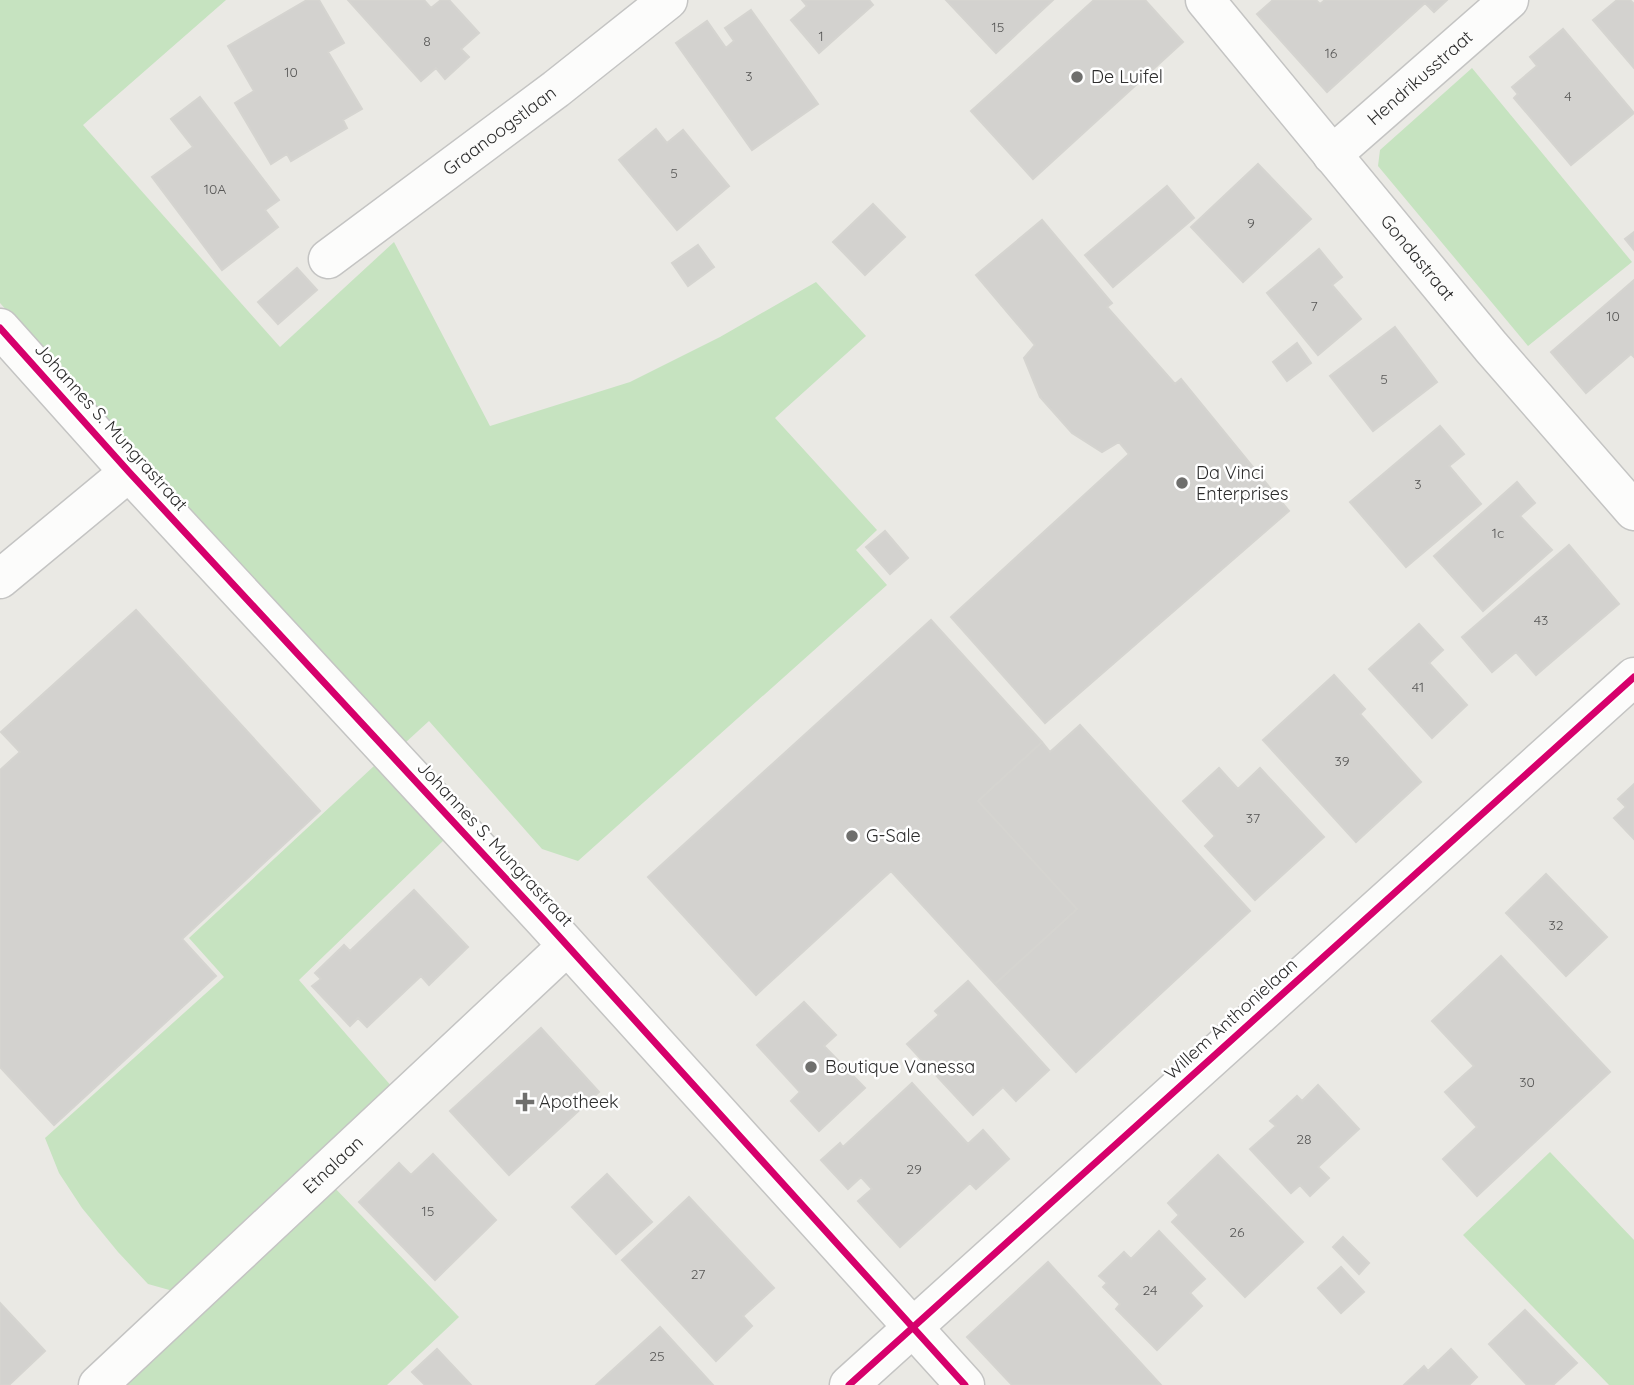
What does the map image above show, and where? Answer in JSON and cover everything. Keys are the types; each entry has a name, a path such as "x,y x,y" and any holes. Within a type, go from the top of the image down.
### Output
{"street":[{"name":"Graanoogstlaan","path":"328,259 545,97 668,0"},
{"name":"Gondastraat","path":"1205,0 1491,346 1634,511"},
{"name":"Hendrikusstraat","path":"1332,155 1509,0"},
{"name":"Johannes S. Mungrastraat","path":"0,328 965,1385"},
{"path":"0,579 129,472"},
{"name":"Willem Anthonielaan","path":"849,1385 1634,677"},
{"name":"Etnalaan","path":"98,1385 567,946"}],"green space":[{"path":"0,0 226,0 83,125 280,347 394,242 490,426 630,382 720,337 816,282 866,336 775,418 877,530 856,550 887,585 578,861 542,849 429,721 405,743 138,457 0,303"},
{"path":"1472,68 1632,262 1528,346 1378,166 1380,150"},
{"path":"374,766 444,840 299,980 393,1088 173,1291 148,1284 82,1208 59,1173 45,1138 224,977 189,938"},
{"path":"1550,1152 1634,1240 1634,1385 1609,1385 1463,1235"},
{"path":"331,1184 459,1317 387,1385 118,1385"}],"building":[{"path":"307,0 319,0 344,43 328,52 362,109 343,120 347,128 291,161 287,154 271,164 235,103 254,91 228,46"},
{"path":"348,0 424,0 431,8 441,0 449,0 479,33 461,49 469,57 445,79 436,68 421,81"},
{"path":"802,0 869,0 873,5 819,53 791,20 807,6"},
{"path":"946,0 1053,0 996,53"},
{"name":"De Luifel","path":"1094,0 1145,0 1183,42 1033,179 971,111"},
{"path":"1273,0 1316,0 1320,4 1325,0 1447,0 1434,12 1425,3 1327,92 1257,14"},
{"path":"1617,0 1630,0 1634,4 1634,68 1593,20"},
{"path":"751,10 818,104 752,150 676,43 707,21 726,48 734,41 725,28"},
{"path":"1563,29 1634,113 1571,165 1514,98 1518,94 1512,87 1537,66 1530,57"},
{"path":"200,97 279,200 265,210 278,227 222,270 152,177 193,147 171,119"},
{"path":"656,129 667,143 683,130 729,186 677,230 619,160"},
{"path":"1258,164 1311,219 1243,282 1191,227"},
{"path":"1167,186 1194,218 1113,287 1085,255"},
{"path":"873,204 905,237 865,275 833,242"},
{"name":"Da Vinci Enterprises","path":"1042,220 1112,303 1107,307 1175,384 1181,379 1289,511 1045,723 951,617 1129,454 1119,442 1102,452 1072,433 1040,397 1024,358 1035,345 976,275"},
{"path":"1634,232 1634,250 1625,239"},
{"path":"698,245 714,267 688,286 672,263"},
{"path":"1319,249 1342,277 1332,285 1361,319 1318,355 1267,293"},
{"path":"297,268 317,290 278,324 258,302"},
{"path":"1634,280 1634,357 1631,354 1586,393 1551,352"},
{"path":"1395,327 1437,382 1373,431 1330,376"},
{"path":"1297,343 1311,363 1287,381 1273,362"},
{"path":"1440,426 1464,454 1449,466 1481,504 1406,567 1350,502"},
{"path":"1517,482 1535,503 1520,516 1552,550 1483,611 1434,556"},
{"path":"885,531 908,558 890,574 866,547"},
{"path":"1569,545 1619,604 1536,675 1516,652 1492,672 1462,637"},
{"path":"136,610 320,811 182,939 216,976 54,1125 0,1067 0,770 20,752 1,732"},
{"name":"G-Sale","path":"931,620 1042,742 978,801 1077,909 995,984 891,871 756,995 648,877"},
{"path":"1419,624 1443,650 1429,663 1467,705 1432,738 1369,669"},
{"path":"1334,675 1365,709 1360,714 1421,782 1356,842 1263,740"},
{"path":"1080,725 1250,911 1076,1072 995,984 1077,909 978,801 1042,742 1050,752"},
{"path":"1219,768 1238,789 1260,768 1324,837 1255,900 1205,846 1215,836 1183,801"},
{"path":"1634,784 1634,839 1614,818 1626,807 1618,799"},
{"path":"1546,874 1607,937 1566,976 1506,913"},
{"path":"414,890 468,947 429,985 421,976 367,1027 358,1018 350,1026 312,986 321,979 315,973 344,945 350,951"},
{"path":"1501,956 1610,1072 1477,1196 1443,1159 1477,1127 1445,1092 1474,1066 1432,1021"},
{"path":"968,981 1049,1070 1016,1101 1003,1087 973,1115 907,1044 939,1015 935,1011"},
{"name":"Boutique Vanessa","path":"804,1002 836,1035 824,1046 865,1088 819,1131 791,1101 800,1092 757,1045"},
{"name":"Apotheek","path":"541,1028 599,1092 509,1175 450,1111"},
{"path":"912,1083 968,1144 983,1130 1009,1159 976,1189 970,1183 900,1247 858,1201 872,1189 861,1177 848,1189 821,1160 840,1143 843,1147"},
{"path":"1318,1085 1359,1129 1318,1167 1329,1178 1310,1196 1300,1185 1291,1193 1250,1149 1276,1126 1270,1121 1297,1096 1302,1101"},
{"path":"433,1154 496,1220 435,1280 359,1202 399,1163 411,1175"},
{"path":"1218,1155 1303,1242 1245,1297 1172,1222 1179,1215 1168,1203"},
{"path":"607,1174 652,1222 616,1254 572,1207"},
{"path":"689,1197 774,1288 743,1316 752,1326 716,1361 622,1260"},
{"path":"1159,1231 1205,1279 1190,1293 1202,1306 1157,1350 1116,1309 1120,1304 1103,1287 1107,1283 1099,1276 1124,1252 1131,1259"},
{"path":"1343,1237 1369,1263 1359,1274 1333,1247"},
{"path":"1048,1262 1161,1385 1012,1385 967,1337"},
{"path":"1341,1267 1364,1292 1341,1313 1318,1288"},
{"path":"0,1303 45,1351 9,1385 0,1385"},
{"path":"1525,1310 1577,1363 1553,1385 1527,1385 1489,1344"},
{"path":"660,1327 713,1385 596,1385"},
{"path":"437,1349 471,1385 425,1385 412,1372"},
{"path":"1451,1349 1477,1377 1469,1385 1404,1385 1424,1366 1428,1371"}],"cycle path":[{"path":"0,328 129,472 545,921 965,1385"},
{"path":"849,1385 1634,677"}],"place":[{"name":"De Luifel","path":"1077,77"},
{"name":"Da Vinci Enterprises","path":"1182,483"},
{"name":"G-Sale","path":"852,836"},
{"name":"Boutique Vanessa","path":"811,1067"},
{"name":"Apotheek","path":"525,1102"}]}
